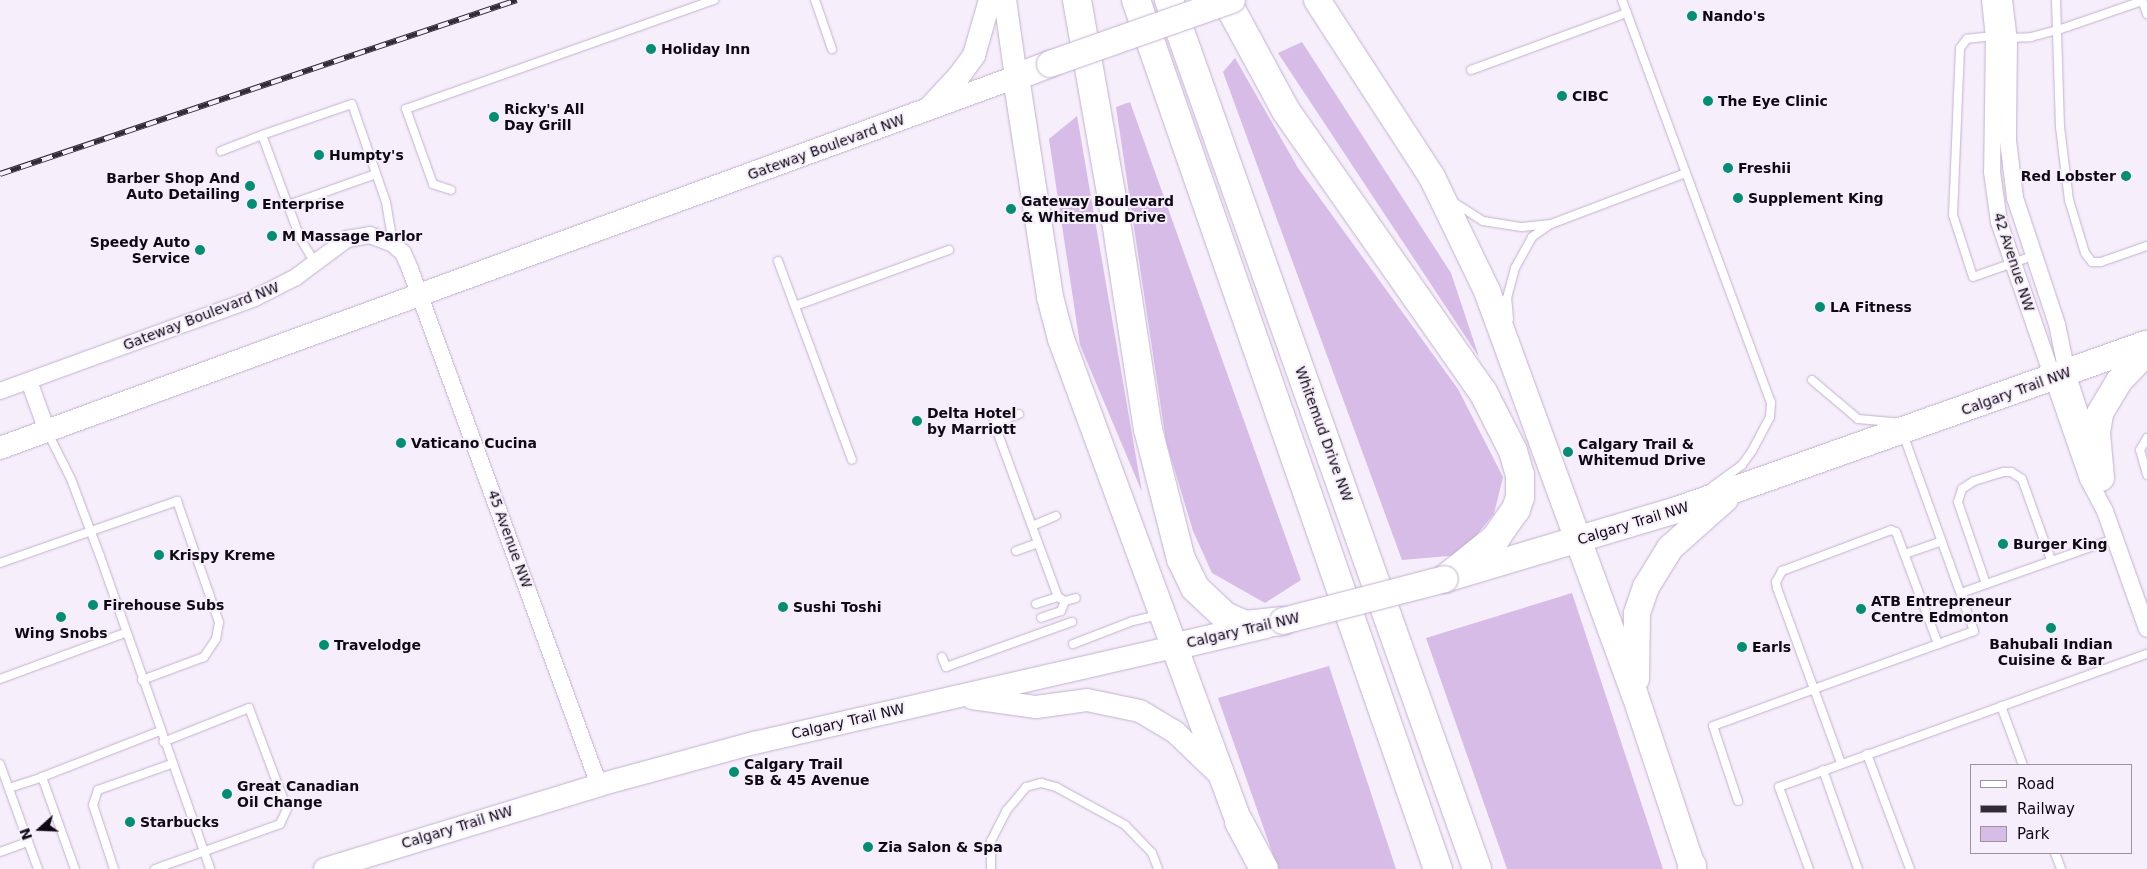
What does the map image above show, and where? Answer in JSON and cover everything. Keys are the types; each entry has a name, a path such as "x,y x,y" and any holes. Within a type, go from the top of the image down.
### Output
{"highway":[{"path":"1077,0 1116,221 1149,437 1181,559 1195,588 1225,616 1245,624 1283,621"},
{"path":"1136,0 1438,869"},
{"name":"Whitemud Drive NW","path":"1169,0 1477,869"},
{"path":"1226,0 1286,111 1483,392 1513,451 1520,475 1520,496 1516,509 1496,538 1445,579"},
{"name":"Gateway Boulevard NW","path":"1016,77 1232,0"},
{"path":"1317,0 1432,177 1470,254 1513,358 1635,695 1692,868"},
{"path":"1016,77 1041,253 1061,339 1176,646 1219,774 1239,822 1264,869"},
{"path":"2101,478 2098,433 2100,412 2144,344"},
{"name":"Calgary Trail NW","path":"1176,646 1283,621 1445,579 1677,510 1936,420 2144,344"},
{"path":"1635,695 1637,613 1646,587 1670,548 1736,490"}],"main road":[{"path":"927,111 959,76 974,54 990,0"},
{"path":"1005,0 1016,77"},
{"name":"Gateway Boulevard NW","path":"0,448 1016,77"},
{"name":"Calgary Trail NW","path":"324,869 599,784 754,744 1176,646"},
{"path":"958,696 1036,707 1087,700 1140,711 1175,732 1219,774"}],"street":[{"name":"42 Avenue NW","path":"1990,0 2001,37 2010,175 2033,256 2058,331 2060,375 2088,479 2105,511 2116,538 2147,629"},
{"name":"42 Avenue NW","path":"2004,0 1992,172 1999,222 2013,263 2101,478 2105,511"},
{"name":"Gateway Boulevard NW","path":"0,391 255,298 296,277 347,239 370,235 393,244"},
{"path":"393,244 403,253 420,295"},
{"name":"45 Avenue NW","path":"420,295 599,784"},
{"path":"29,380 47,431"}],"lane":[{"path":"451,190 433,184 406,110 714,0"},
{"path":"815,0 832,49"},
{"path":"1622,0 1769,396 1770,417 1747,458 1733,473 1677,510"},
{"path":"2056,0 2058,30 2056,87 2060,127 2069,200 2085,253 2092,262 2101,262 2147,246"},
{"path":"2033,256 1974,277 1953,215 1960,48 1966,40 2031,37 2058,30 2142,0 2147,14"},
{"path":"1472,70 1627,13"},
{"path":"221,151 352,104 386,202 393,244"},
{"path":"262,136 300,238 315,263"},
{"path":"288,205 376,174"},
{"path":"1513,358 1507,298 1509,282 1532,237 1551,224 1686,174"},
{"path":"1432,177 1464,211 1483,221 1522,227 1551,224"},
{"path":"795,306 949,250"},
{"path":"778,261 852,460"},
{"path":"1812,380 1858,419 1876,422 1936,420"},
{"path":"1019,414 994,423 1058,597 1065,601 1076,598"},
{"path":"47,431 71,479 90,530 163,742 210,869"},
{"path":"1738,801 1713,726 1974,631 1902,432"},
{"path":"2147,438 2140,450 2147,475"},
{"path":"1986,584 1959,508 1958,495 1968,484 1998,473 2011,472 2026,486 2052,560"},
{"path":"0,563 177,501 219,622 216,640 204,657 142,680"},
{"path":"1032,526 1056,516"},
{"path":"1841,763 1777,588 1778,576 1786,568 1891,530 1896,532 1938,644"},
{"path":"1960,593 2116,538"},
{"path":"1905,554 1942,541"},
{"path":"1016,551 1038,543"},
{"path":"1036,604 1058,597"},
{"path":"1041,618 1061,611 1065,601"},
{"path":"1073,644 1133,620 1164,614"},
{"path":"942,657 946,667 1072,622"},
{"path":"0,679 125,634"},
{"path":"1809,869 1779,787 2147,654"},
{"path":"2001,706 2023,764"},
{"path":"155,869 280,824 287,809 249,708 163,742"},
{"path":"9,788 160,731"},
{"path":"1867,754 1910,869"},
{"path":"0,764 38,869"},
{"path":"114,869 93,805 98,790 171,764"},
{"path":"1823,770 1858,869"},
{"path":"42,776 75,869"},
{"path":"991,869 991,841 1006,810 1026,787 1041,783 1056,787 1125,825 1152,853 1158,869"},
{"path":"0,852 28,842"},
{"path":"2055,854 2060,869"}],"green space":[{"path":"1302,42 1451,273 1479,357 1278,53"},
{"path":"1235,58 1298,168 1458,389 1503,477 1494,514 1460,555 1402,560 1223,72"},
{"path":"1130,102 1301,580 1265,603 1212,573 1193,531 1166,441 1116,107"},
{"path":"1077,116 1142,492 1080,345 1049,139"},
{"path":"1572,593 1663,869 1507,869 1426,638"},
{"path":"1329,666 1396,869 1278,869 1218,698"}],"railway":[{"path":"0,174 517,0"}],"place":[{"name":"Nando's","path":"1692,16"},
{"name":"Holiday Inn","path":"651,49"},
{"name":"CIBC","path":"1562,96"},
{"name":"The Eye Clinic","path":"1708,101"},
{"name":"Ricky's All Day Grill","path":"494,117"},
{"name":"Humpty's","path":"319,155"},
{"name":"Freshii","path":"1728,168"},
{"name":"Red Lobster","path":"2126,176"},
{"name":"Barber Shop And Auto Detailing","path":"250,186"},
{"name":"Supplement King","path":"1738,198"},
{"name":"Enterprise","path":"252,204"},
{"name":"Gateway Boulevard & Whitemud Drive","path":"1011,209"},
{"name":"M Massage Parlor","path":"272,236"},
{"name":"Speedy Auto Service","path":"200,250"},
{"name":"LA Fitness","path":"1820,307"},
{"name":"Delta Hotel by Marriott","path":"917,421"},
{"name":"Vaticano Cucina","path":"401,443"},
{"name":"Calgary Trail & Whitemud Drive","path":"1568,452"},
{"name":"Burger King","path":"2003,544"},
{"name":"Krispy Kreme","path":"159,555"},
{"name":"Firehouse Subs","path":"93,605"},
{"name":"Sushi Toshi","path":"783,607"},
{"name":"ATB Entrepreneur Centre Edmonton","path":"1861,609"},
{"name":"Wing Snobs","path":"61,617"},
{"name":"Bahubali Indian Cuisine & Bar","path":"2051,628"},
{"name":"Travelodge","path":"324,645"},
{"name":"Earls","path":"1742,647"},
{"name":"Calgary Trail SB & 45 Avenue","path":"734,772"},
{"name":"Great Canadian Oil Change","path":"227,794"},
{"name":"Starbucks","path":"130,822"},
{"name":"Zia Salon & Spa","path":"868,847"}]}
